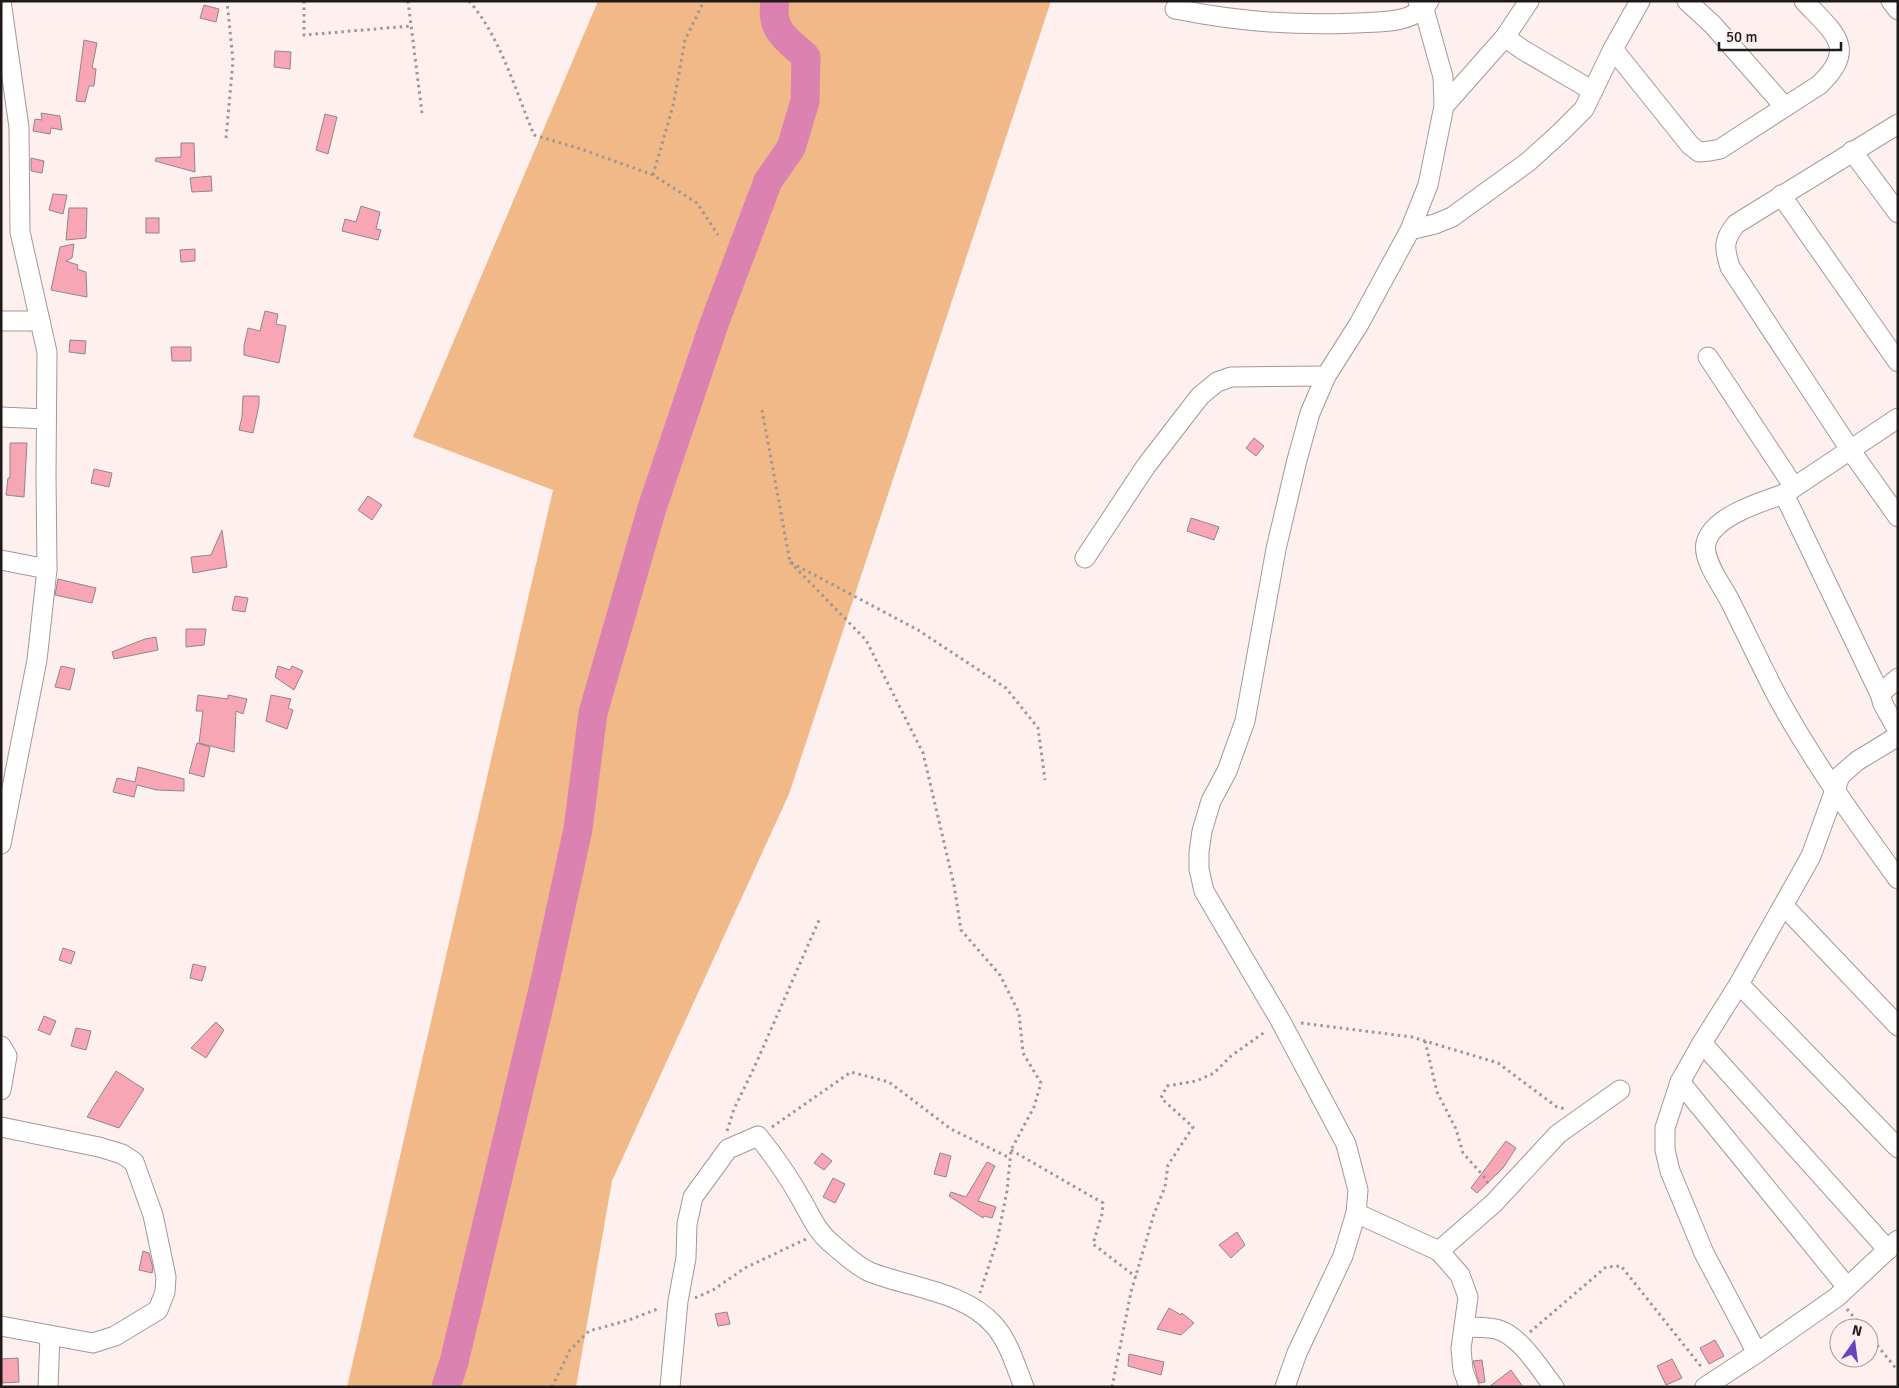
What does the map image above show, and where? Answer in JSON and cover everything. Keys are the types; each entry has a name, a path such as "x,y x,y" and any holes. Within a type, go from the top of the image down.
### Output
{"street":[{"path":"1,1 20,232 47,352 47,569 37,660 1,844"},
{"path":"1444,106 1506,37 1529,1"},
{"path":"1410,230 1435,224 1452,217 1528,162 1584,109 1613,49 1640,1"},
{"path":"1687,1 1713,25 1784,106"},
{"path":"1613,49 1690,145 1698,152 1710,151 1720,148 1819,85 1833,72 1840,52 1835,34 1804,1"},
{"path":"1891,1 1898,10"},
{"path":"1175,9 1216,17 1300,24 1401,19 1424,4 1443,77 1444,106 1428,185 1410,230 1359,324 1326,376 1310,413 1276,549 1245,721 1227,771 1212,801 1202,830 1199,852 1199,868 1204,891 1280,1020 1346,1144 1358,1190 1356,1213 1343,1256 1298,1353 1285,1387"},
{"path":"1506,37 1523,50 1593,90"},
{"path":"1898,124 1736,224 1727,235 1725,245 1730,267 1850,451 1898,517"},
{"path":"1852,151 1898,213"},
{"path":"1781,195 1898,362"},
{"path":"1,321 40,321"},
{"path":"1708,357 1789,490 1883,704 1898,731"},
{"path":"1085,558 1146,466 1200,396 1217,382 1231,377 1326,376"},
{"path":"1,417 46,419"},
{"path":"1898,418 1789,490 1738,511 1720,524 1709,536 1706,544 1706,554 1714,573 1778,697 1834,790 1898,879"},
{"path":"1,560 47,569"},
{"path":"1880,694 1898,678"},
{"path":"1757,1353 1704,1254 1670,1171 1666,1150 1665,1128 1680,1082 1739,984 1811,856 1840,776 1857,761 1898,736"},
{"path":"1784,906 1898,1026"},
{"path":"1739,984 1898,1148"},
{"path":"1702,1043 1893,1245 1842,1292 1757,1353 1708,1384"},
{"path":"1,1046 7,1056 1,1090"},
{"path":"1680,1082 1842,1292"},
{"path":"1439,1251 1494,1203 1558,1134 1620,1090"},
{"path":"1,1127 99,1147 122,1154 134,1162 153,1215 166,1277 165,1292 158,1310 114,1336 93,1343 1,1326"},
{"path":"670,1387 678,1301 686,1258 687,1224 693,1197 728,1149 758,1136 801,1198 820,1232 828,1241 868,1271 897,1281 937,1291 975,1310 994,1325 1000,1333 1024,1387"},
{"path":"1356,1213 1439,1251 1460,1275 1466,1286 1468,1296 1461,1349 1463,1370 1470,1387"},
{"path":"1464,1327 1496,1329 1508,1334 1519,1342 1554,1387"},
{"path":"48,1387 50,1336"}],"path":[{"path":"226,1 232,62 226,138"},
{"path":"304,1 304,35 411,26"},
{"path":"408,1 422,113"},
{"path":"468,1 480,14 501,56 534,135 581,149 652,175 697,203 718,235"},
{"path":"652,175 673,106 685,40 704,1"},
{"path":"762,410 790,562 866,640 923,753 954,885 961,930 1000,975 1019,1013 1023,1053 1041,1083 1034,1107 1011,1150 1007,1191 997,1240 975,1310"},
{"path":"790,562 918,630 1006,688 1038,728 1045,780"},
{"path":"728,1149 724,1139 734,1108 754,1068 820,918"},
{"path":"1112,1387 1131,1292 1154,1214 1165,1187 1168,1165 1192,1127 1161,1098 1167,1086 1196,1081 1214,1073 1231,1056 1280,1020 1412,1037 1425,1041 1498,1064 1557,1107 1586,1115"},
{"path":"1425,1041 1437,1092 1456,1130 1463,1153 1486,1179 1494,1203"},
{"path":"758,1136 851,1072 889,1082 951,1129 1010,1158"},
{"path":"1011,1150 1103,1203 1102,1214 1093,1244 1136,1277"},
{"path":"1519,1342 1606,1267 1622,1266 1708,1384"},
{"path":"1842,1292 1857,1318"},
{"path":"1879,1348 1898,1371"}],"shaded area":[{"path":"598,1 1051,1 789,794 612,1181 576,1387 347,1387 553,490 413,437"}],"building":[{"path":"204,5 219,9 216,22 200,18"},
{"path":"84,40 97,43 92,68 96,69 94,86 89,86 85,102 76,101"},
{"path":"275,51 291,52 290,69 274,67"},
{"path":"41,113 60,116 62,130 51,128 50,134 33,131 35,119 42,120"},
{"path":"325,114 337,117 328,154 316,150"},
{"path":"181,143 194,143 195,172 155,161 156,158 181,157"},
{"path":"31,158 44,161 42,173 31,171"},
{"path":"211,176 212,191 192,192 190,178"},
{"path":"53,194 67,195 63,214 49,210"},
{"path":"361,206 380,212 376,229 381,230 378,240 342,231 345,219 356,222"},
{"path":"69,208 87,208 86,238 66,240"},
{"path":"146,218 159,218 159,233 146,233"},
{"path":"74,244 72,258 66,261 78,265 77,269 86,272 87,297 51,290 60,247"},
{"path":"195,249 195,261 181,262 180,250"},
{"path":"265,311 278,314 276,324 286,326 279,363 244,355 248,328 260,331"},
{"path":"70,340 86,341 85,354 69,352"},
{"path":"171,347 191,347 191,361 172,361"},
{"path":"243,396 259,396 253,433 239,430"},
{"path":"1254,438 1264,446 1256,456 1246,448"},
{"path":"10,443 27,443 24,497 6,495 8,478 10,478"},
{"path":"94,469 112,473 109,487 91,483"},
{"path":"368,496 382,505 372,520 358,510"},
{"path":"1191,518 1219,527 1214,540 1187,531"},
{"path":"222,530 227,567 193,573 191,557 211,555"},
{"path":"58,579 96,588 92,603 55,595"},
{"path":"235,596 248,598 245,612 232,610"},
{"path":"186,629 206,629 204,645 186,647"},
{"path":"156,637 158,650 114,659 112,652 145,639"},
{"path":"61,666 75,669 70,690 55,687"},
{"path":"278,666 290,670 292,666 303,671 294,690 275,677"},
{"path":"198,695 228,699 228,695 247,699 243,714 236,711 234,752 199,743 203,711 196,711"},
{"path":"271,695 291,699 288,708 293,710 287,729 266,721"},
{"path":"197,743 210,747 204,777 189,773"},
{"path":"138,767 184,779 184,791 157,790 137,785 134,797 113,792 117,778 135,782"},
{"path":"63,948 75,952 71,964 59,960"},
{"path":"193,964 206,967 202,981 190,978"},
{"path":"44,1016 56,1021 50,1035 38,1030"},
{"path":"216,1022 224,1030 206,1058 191,1048"},
{"path":"76,1028 91,1031 86,1050 71,1046"},
{"path":"116,1071 144,1089 119,1128 87,1117"},
{"path":"1506,1141 1516,1148 1503,1168 1477,1193 1471,1188"},
{"path":"822,1153 832,1161 824,1170 814,1163"},
{"path":"940,1153 951,1156 946,1177 934,1174"},
{"path":"987,1162 995,1166 978,1201 996,1207 992,1218 984,1216 983,1218 949,1196 951,1192 966,1197"},
{"path":"833,1178 845,1184 835,1203 823,1197"},
{"path":"1237,1232 1245,1245 1231,1258 1219,1245"},
{"path":"143,1251 149,1253 153,1268 152,1273 139,1270"},
{"path":"1169,1308 1181,1315 1182,1313 1194,1323 1181,1335 1157,1329"},
{"path":"727,1312 730,1324 718,1326 715,1314"},
{"path":"1715,1340 1724,1356 1709,1364 1700,1348"},
{"path":"1129,1354 1164,1362 1161,1375 1128,1366"},
{"path":"18,1358 19,1382 1,1383 1,1359"},
{"path":"1672,1359 1682,1378 1666,1385 1657,1366"},
{"path":"1482,1360 1485,1382 1479,1383 1473,1361"},
{"path":"1511,1370 1523,1387 1489,1387"}],"waterway":[{"path":"446,1387 454,1362 545,981 578,829 593,713 652,508 714,324 768,181 791,148 805,101 806,57 782,34 778,27 775,20 775,1"}]}
